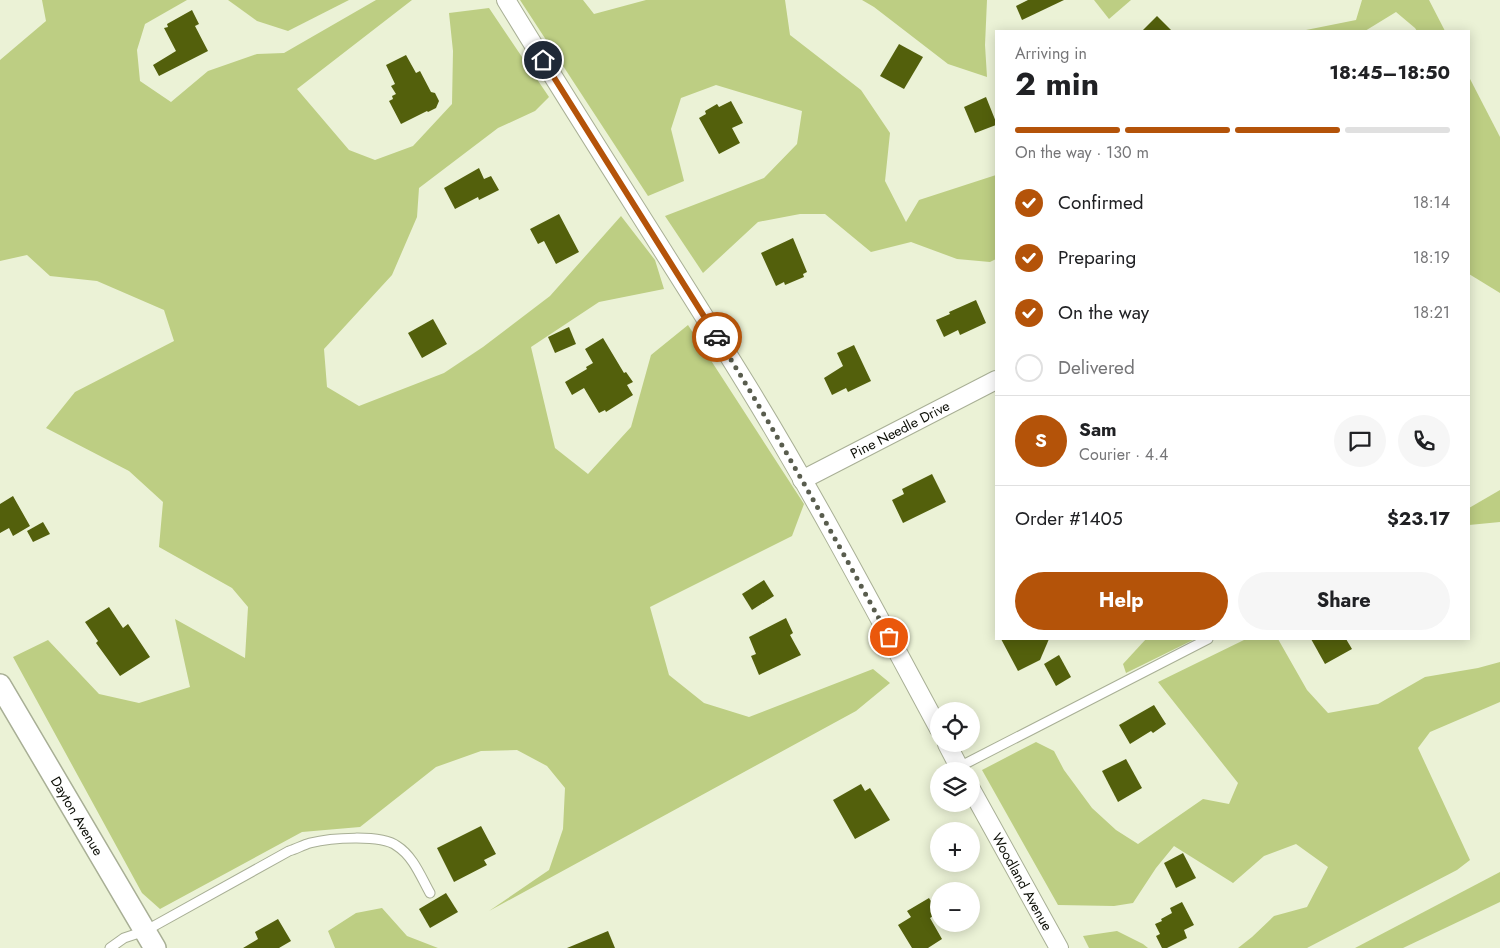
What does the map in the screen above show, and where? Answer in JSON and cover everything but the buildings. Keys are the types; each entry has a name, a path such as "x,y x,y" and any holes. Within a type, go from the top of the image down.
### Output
{"street":[{"path":"506,0 748,388 802,480 930,713"},
{"name":"Pine Needle Drive","path":"802,480 995,381"},
{"name":"Dayton Avenue","path":"0,685 150,939"},
{"name":"Woodland Avenue","path":"980,805 1059,948"}],"lane":[{"path":"973,762 1206,640"},
{"path":"110,948 124,938 150,939 289,852 309,843 333,839 376,839 396,845 408,855 430,893"}],"green space":[{"path":"42,0 187,0 145,24 137,50 140,81 171,102 208,71 257,54 284,53 376,0 412,0 297,89 349,150 375,160 413,146 452,104 453,51 449,13 489,8 549,97 535,111 498,128 419,188 417,217 392,275 324,349 327,387 359,406 444,373 483,347 550,296 621,216 655,260 664,289 599,302 531,347 555,448 588,474 631,427 651,355 688,325 804,504 792,536 650,607 669,675 704,703 749,717 873,669 890,683 856,711 489,911 549,870 563,829 565,788 547,766 517,750 481,751 436,767 360,827 302,832 160,909 142,893 13,657 48,640 99,694 139,703 190,687 175,619 245,658 248,607 232,588 159,547 163,502 129,471 46,428 75,392 174,341 164,310 97,281 50,276 27,255 0,261 0,60 46,21"},
{"path":"228,0 349,0 288,31 257,21"},
{"path":"520,0 583,0 594,14 646,0 785,0 790,35 861,90 890,133 885,181 906,222 919,200 995,175 995,260 990,262 957,259 911,242 871,252 825,214 800,214 758,222 703,273 665,216 764,178 797,144 802,111 716,85 681,98 671,129 684,181 648,196"},
{"path":"862,0 987,0 985,45 987,77 948,64 874,7"},
{"path":"1094,0 1131,0 1109,19"},
{"path":"1362,0 1429,0 1444,30 1416,30 1396,12 1367,30 1306,30 1356,20"},
{"path":"1470,79 1500,137 1500,293 1470,275"},
{"path":"1500,490 1500,522 1470,525 1470,507"},
{"path":"1145,640 1193,640 1126,673 1123,664"},
{"path":"1244,640 1279,640 1307,690 1328,713 1378,704 1425,677 1478,668 1500,662 1500,702 1430,732 1418,748 1470,860 1457,870 1307,948 1238,948 1274,916 1307,907 1328,867 1296,844 1264,856 1233,883 1174,846 1156,868 1133,903 1114,906 1058,905 982,770 1036,742 1054,751 1064,770 1092,808 1116,830 1138,844 1203,799 1229,804 1238,783 1158,682"},
{"path":"1500,872 1500,902 1403,948 1355,948"},
{"path":"382,908 407,936 438,948 335,948 328,931 356,913"},
{"path":"1117,931 1148,948 1089,948 1083,936"}],"way so far":[{"path":"717,337 802,480 889,637"}],"route":[{"path":"543,60 717,337"}]}
